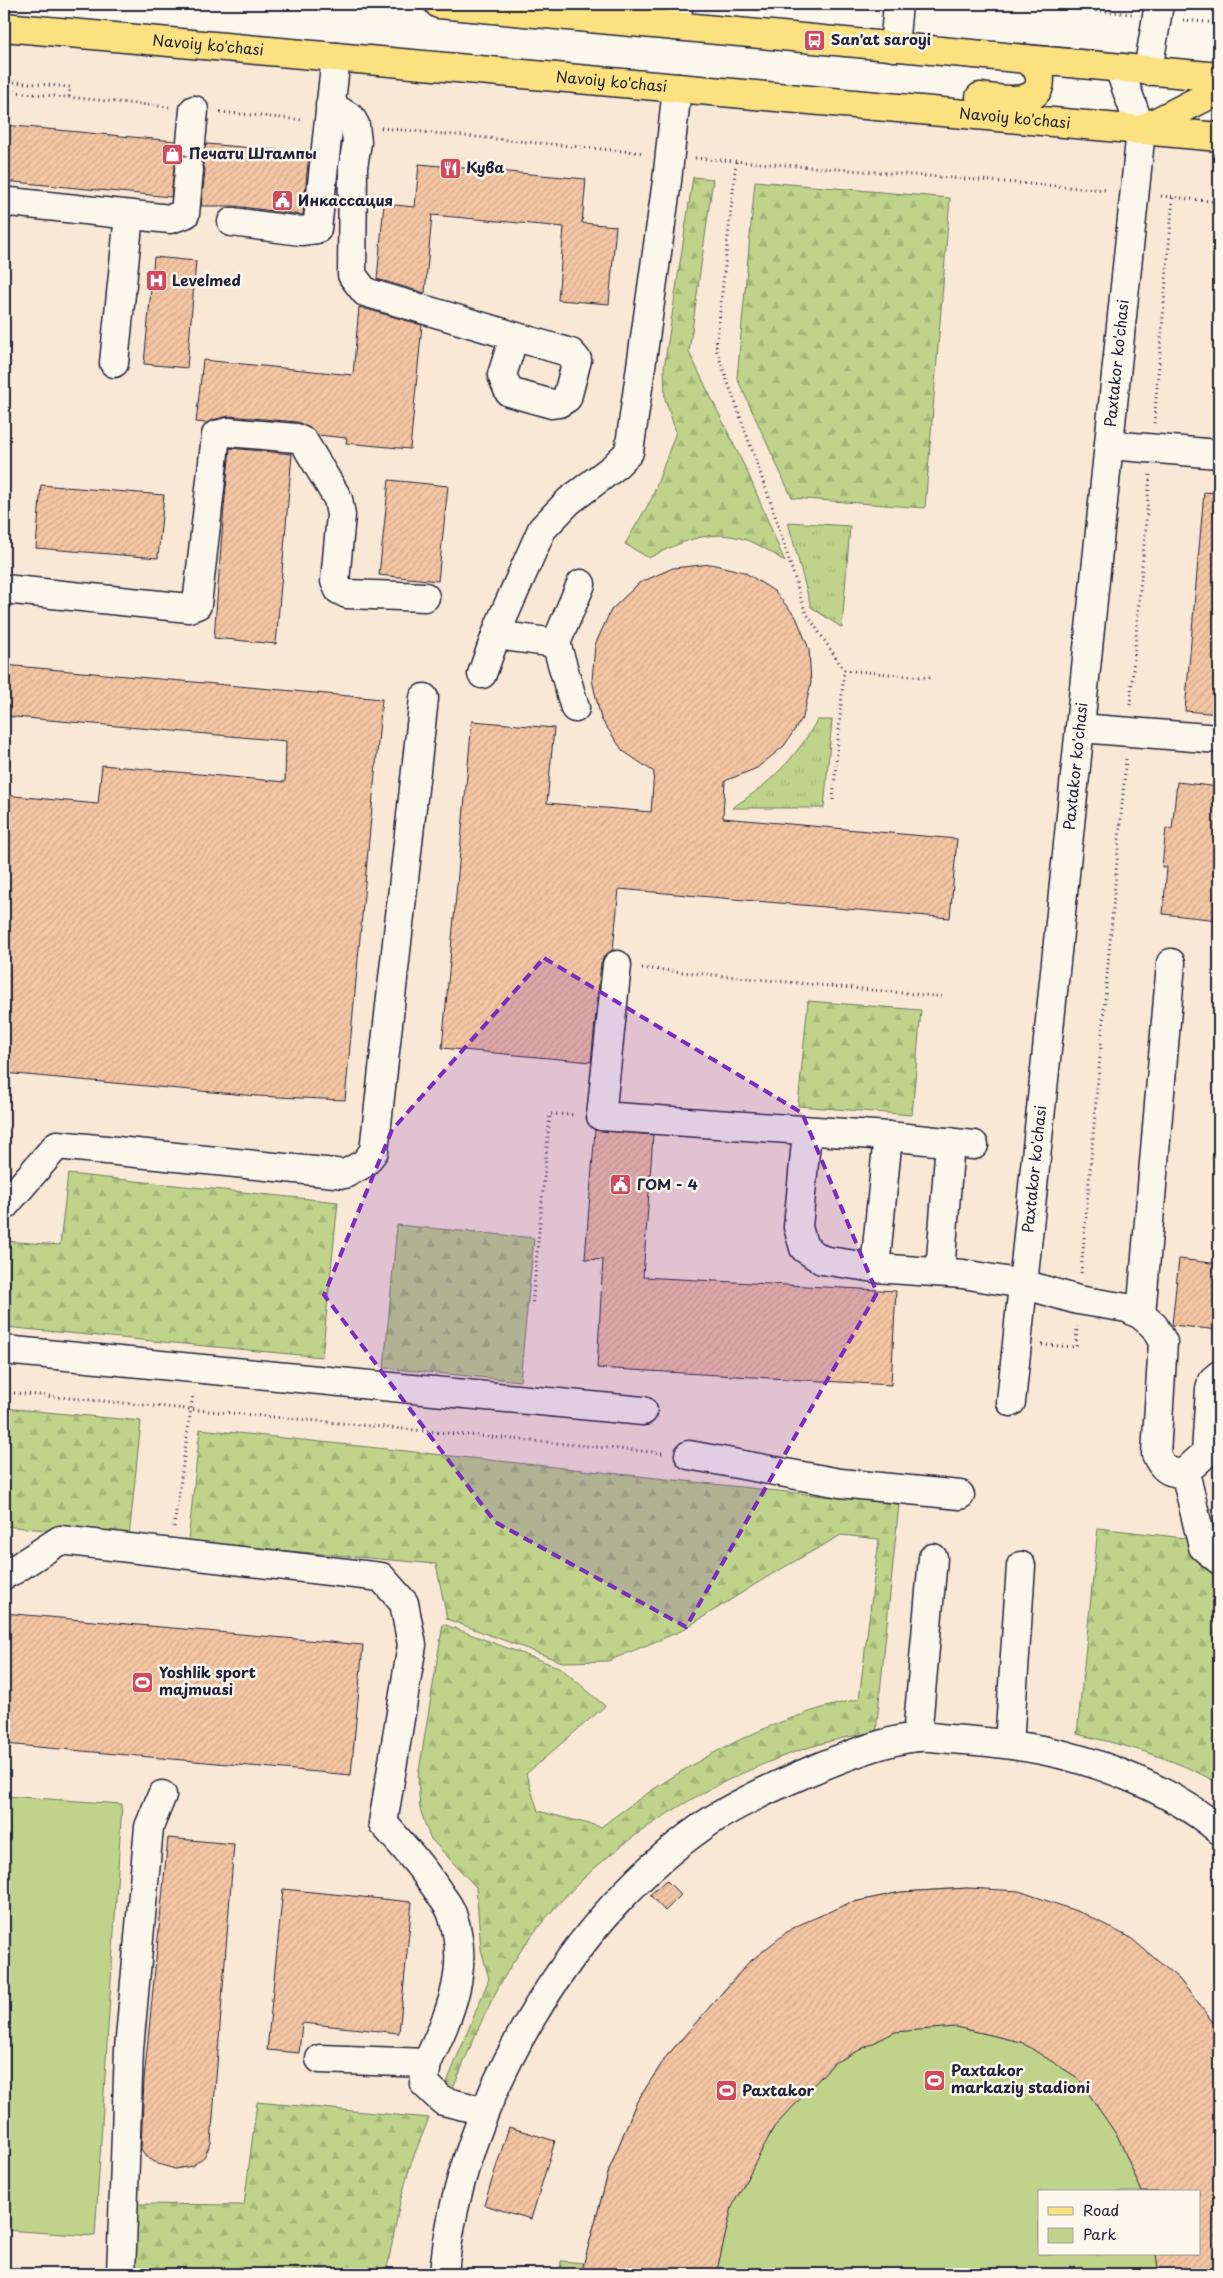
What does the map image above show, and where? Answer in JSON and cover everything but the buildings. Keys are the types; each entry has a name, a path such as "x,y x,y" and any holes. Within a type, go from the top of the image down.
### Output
{"main road":[{"path":"439,4 677,15 894,47 1219,77"},
{"name":"Navoiy ko'chasi","path":"4,27 1219,137"},
{"path":"676,88 817,86 1015,100 1028,98 1036,92 1040,85 1038,69 1025,59"},
{"path":"1141,130 1219,90"}],"street":[{"path":"894,47 898,4"},
{"path":"1148,71 1157,10"},
{"path":"232,222 301,231 317,228 336,57"},
{"path":"1119,68 1141,130"},
{"path":"482,674 496,635 542,529 569,501 613,468 629,452 670,156 676,88"},
{"path":"192,142 194,110"},
{"path":"329,114 351,118 355,125 357,142 353,167 352,276 365,292 514,337"},
{"name":"Paxtakor ko'chasi","path":"1010,1402 1141,130"},
{"path":"4,204 10,202 170,219 185,214 189,170"},
{"path":"114,363 129,215"},
{"path":"4,589 189,608 197,606 216,435 228,432 296,438 304,442 338,499 341,515 335,581 339,590 347,594 425,597"},
{"path":"1109,445 1219,454"},
{"path":"575,708 556,643 581,584"},
{"path":"496,635 556,643"},
{"path":"4,1206 57,1145 345,1174 365,1163 374,1152 424,698"},
{"path":"1080,728 1219,739"},
{"path":"1141,1315 1172,963"},
{"path":"616,965 602,1116 962,1143 940,1272"},
{"path":"807,1132 798,1227 804,1248 822,1260 875,1268 940,1272 1023,1284 1078,1300 1126,1308 1141,1315 1154,1326 1163,1342 1156,1454 1164,1468 1171,1473 1185,1472 1213,1456 1210,1389 1212,1382 1219,1375"},
{"path":"875,1268 888,1136"},
{"path":"4,1350 643,1411"},
{"path":"689,1455 840,1483 960,1495"},
{"path":"1185,1472 1203,1547 1219,1560"},
{"path":"4,1575 60,1540 381,1577 404,1603 412,1645 382,1823 429,1877 452,1912 461,1954 448,2018 427,2063 424,2083 443,2101 484,2110"},
{"path":"917,1737 932,1558"},
{"path":"1009,1744 1021,1566"},
{"path":"444,2274 446,2255 461,2183 484,2110 518,2043 556,1980 603,1919 657,1863 714,1819 779,1784 848,1756 917,1737 1009,1744 1063,1754 1118,1772 1168,1796 1219,1830"},
{"path":"121,2274 129,2049 149,1827 162,1795"},
{"path":"320,2059 427,2063"}],"path":[{"path":"1021,4 1157,10 1219,23"},
{"path":"4,81 70,87 69,98"},
{"path":"4,92 194,110 329,114"},
{"path":"355,125 736,162 1071,187"},
{"path":"736,162 716,349 772,506 805,611 844,670 833,800"},
{"path":"1017,1343 1076,1347 1078,1300 1173,197 1219,202"},
{"path":"844,670 934,678"},
{"path":"616,965 945,997"},
{"path":"532,1307 550,1114 602,1116"},
{"path":"171,1553 197,1368"},
{"path":"4,1392 689,1455"}],"highlighted area":[{"path":"544,958 802,1113 877,1293 686,1627 495,1522 324,1295 392,1130"}],"shaded area":[{"path":"4,27 1219,137 1219,2274 4,2274"}],"green space":[{"path":"693,177 713,179 689,352 750,478 785,562 750,541 718,535 686,541 649,558 625,544 652,498 676,432 665,399 664,368"},
{"path":"755,181 950,198 925,508 792,498 737,378"},
{"path":"788,522 850,526 842,628 811,607"},
{"path":"817,720 832,720 824,808 732,808 781,770 800,747"},
{"path":"808,1001 921,1010 912,1115 798,1106"},
{"path":"68,1174 338,1202 322,1357 4,1327 4,1241 60,1245"},
{"path":"397,1225 534,1238 520,1381 384,1368"},
{"path":"4,1408 141,1421 129,1538 4,1526"},
{"path":"200,1429 899,1504 876,1732 808,1748 743,1773 680,1806 621,1846 568,1894 544,1920 522,1949 501,1983 483,2019 452,2091 445,2087 489,1979 481,1949 476,1887 430,1838 420,1809 418,1777 443,1624 561,1668 605,1706 526,1774 538,1811 601,1827 660,1785 723,1748 756,1732 790,1719 859,1699 879,1539 841,1535 767,1577 681,1631 608,1661 562,1662 447,1619 436,1564 188,1542"},
{"path":"1098,1528 1219,1542 1219,1784 1168,1760 1133,1748 1077,1734"},
{"path":"4,1796 122,1804 95,2236 4,2230"},
{"name":"Paxtakor markaziy stadioni","path":"968,1888 1179,1979 1219,2030 1219,2274 560,2274 561,2261 584,2263 609,2170 636,2103 666,2057 748,1963 849,1903 901,1892"},
{"path":"257,2102 429,2118 411,2163 400,2202 386,2274 233,2274 130,2271 137,2204 244,2205"}],"place":[{"name":"San'at saroyi","path":"815,40"},
{"name":"Печати Штампы","path":"173,154"},
{"name":"Кува","path":"450,168"},
{"name":"Инкасcация","path":"282,201"},
{"name":"Levelmed","path":"156,281"},
{"name":"ГОМ - 4","path":"621,1185"},
{"name":"Yoshlik sport majmuasi","path":"143,1682"},
{"name":"Paxtakor markaziy stadioni","path":"935,2080"},
{"name":"Paxtakor","path":"726,2091"}]}
